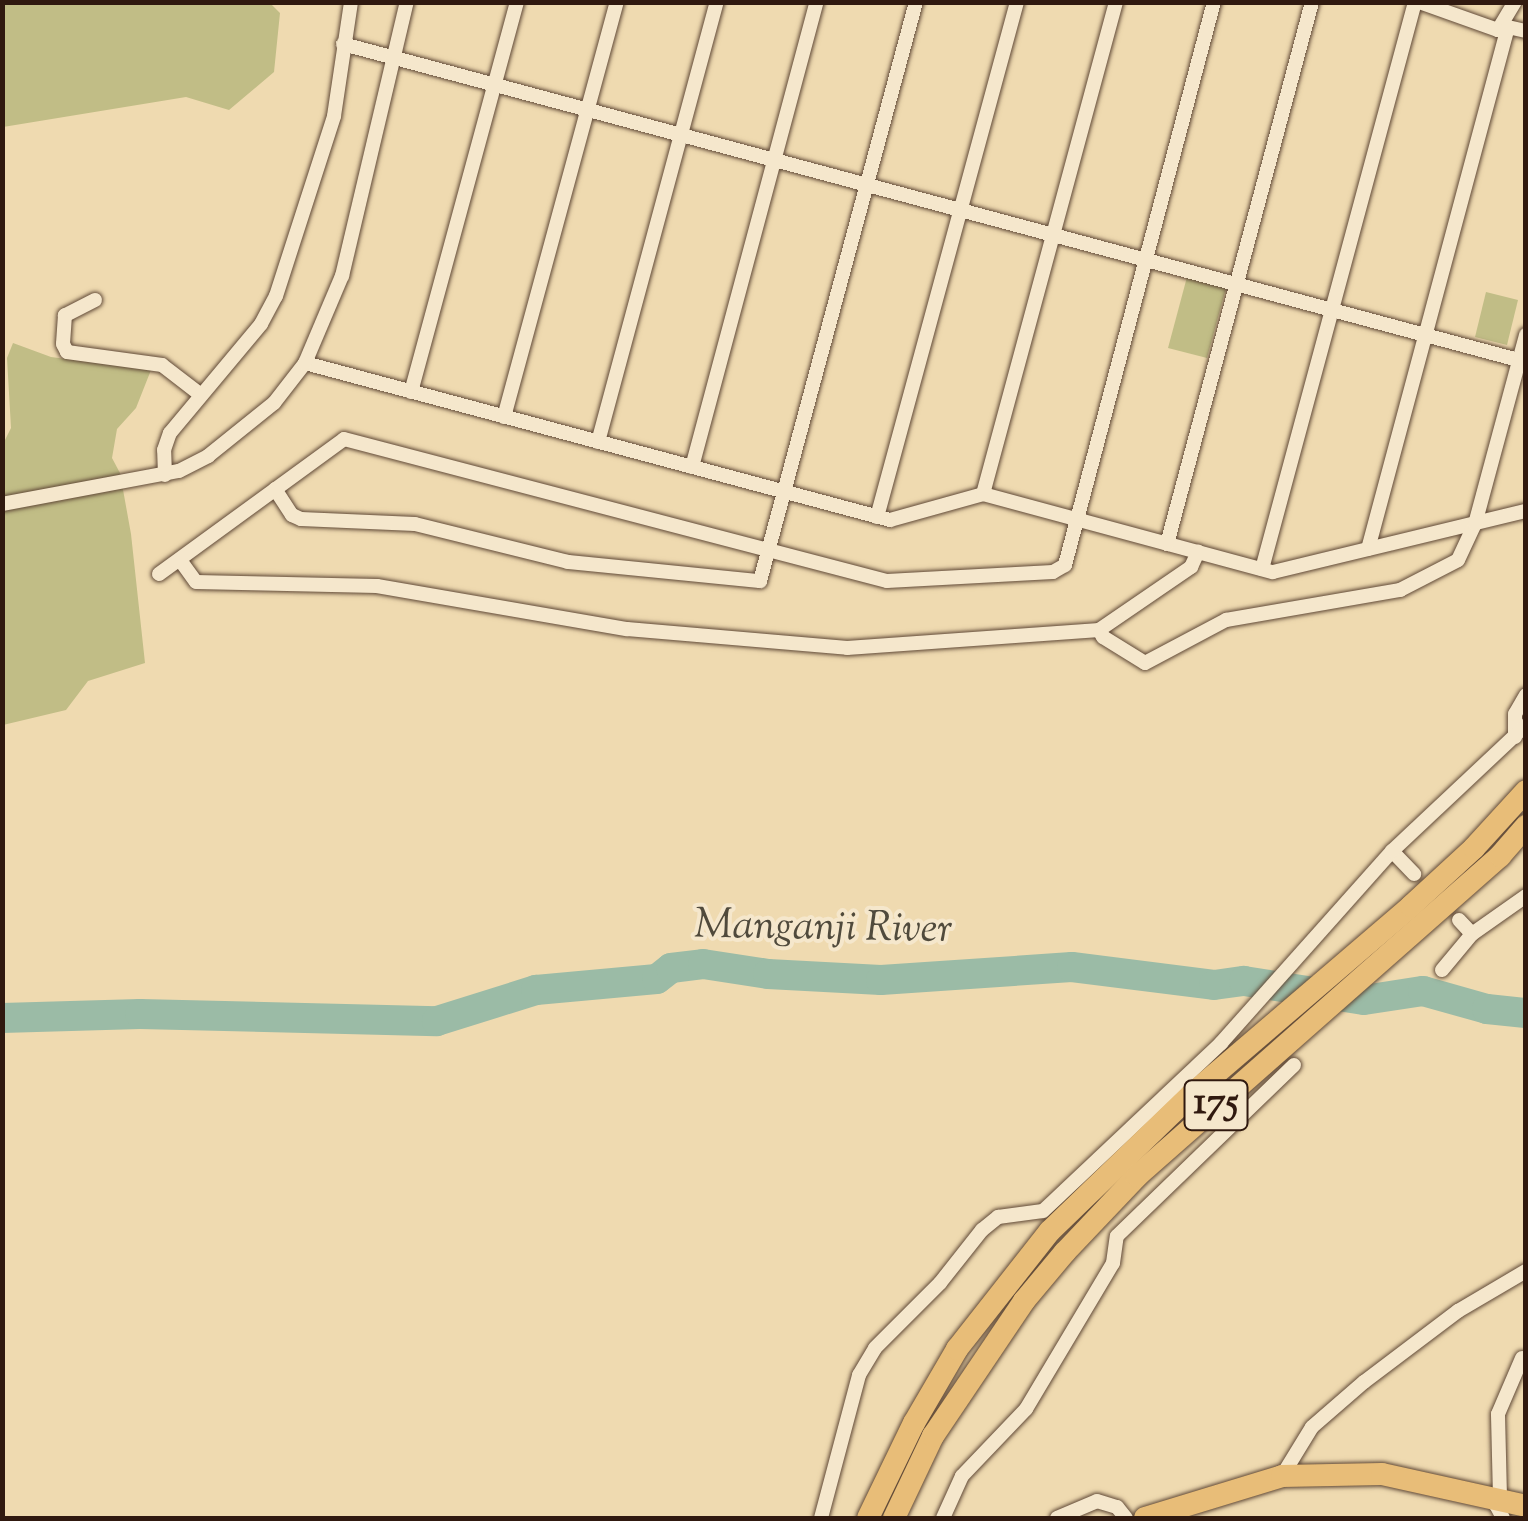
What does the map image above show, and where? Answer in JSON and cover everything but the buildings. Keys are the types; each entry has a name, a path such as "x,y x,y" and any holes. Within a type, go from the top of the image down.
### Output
{"main road":[{"name":"175","path":"868,1518 914,1423 957,1349 1050,1231 1180,1106 1474,848 1526,790"},
{"name":"175","path":"894,1518 942,1421 1024,1301 1065,1252 1178,1139 1500,856 1526,826"},
{"path":"1145,1518 1282,1476 1382,1474 1501,1508 1526,1506"}],"street":[{"path":"166,474 164,450 170,433 261,324 276,296 334,116 351,2"},
{"path":"2,504 166,474 208,456 274,403 306,363 342,276 407,2"},
{"path":"411,392 517,2"},
{"path":"504,417 618,2"},
{"path":"598,442 716,2"},
{"path":"692,467 817,2"},
{"path":"276,490 292,515 301,519 415,524 568,562 760,581 916,2"},
{"path":"877,516 1017,2"},
{"path":"984,494 1116,2"},
{"path":"159,574 344,438 887,581 1053,572 1065,565 1214,2"},
{"path":"1167,544 1312,2"},
{"path":"1262,569 1417,2 1526,32"},
{"path":"1368,549 1503,28 1515,2"},
{"path":"343,44 1522,361"},
{"path":"95,300 65,316 63,344 67,352 162,364 201,395"},
{"path":"1099,630 1103,637 1145,662 1226,620 1400,590 1458,560 1475,524 1526,335"},
{"path":"306,363 890,520 984,494 1273,572 1526,512"},
{"path":"180,560 196,582 377,586 627,629 847,648 1099,630 1190,567 1198,552"},
{"path":"1520,742 1515,714 1526,695"},
{"path":"822,1518 859,1375 875,1348 940,1283 982,1230 998,1217 1043,1211 1222,1043 1392,851 1520,742 1526,725"},
{"path":"1392,851 1414,874"},
{"path":"1442,970 1472,934 1526,896"},
{"path":"1460,920 1472,934"},
{"path":"942,1518 962,1476 1026,1409 1113,1262 1117,1236 1294,1065"},
{"path":"1282,1476 1312,1427 1364,1382 1458,1311 1526,1271"},
{"path":"1501,1508 1498,1414 1522,1358"},
{"path":"1057,1518 1098,1501 1117,1508 1126,1518"}],"shaded area":[{"path":"2,3 270,3 280,13 274,72 229,110 186,97 3,127"},
{"path":"1187,277 1226,288 1207,358 1168,348"},
{"path":"1486,292 1518,300 1507,345 1475,337"},
{"path":"13,343 51,357 151,370 136,408 117,429 112,458 120,473 131,534 145,663 88,681 66,710 3,725 2,446 11,428 7,358"}],"waterway":[{"name":"Manganji River","path":"2,1018 140,1014 437,1021 536,990 657,979 671,968 703,964 768,974 881,980 1072,967 1214,985 1244,981 1364,1000 1423,991 1487,1009 1526,1013"}]}
